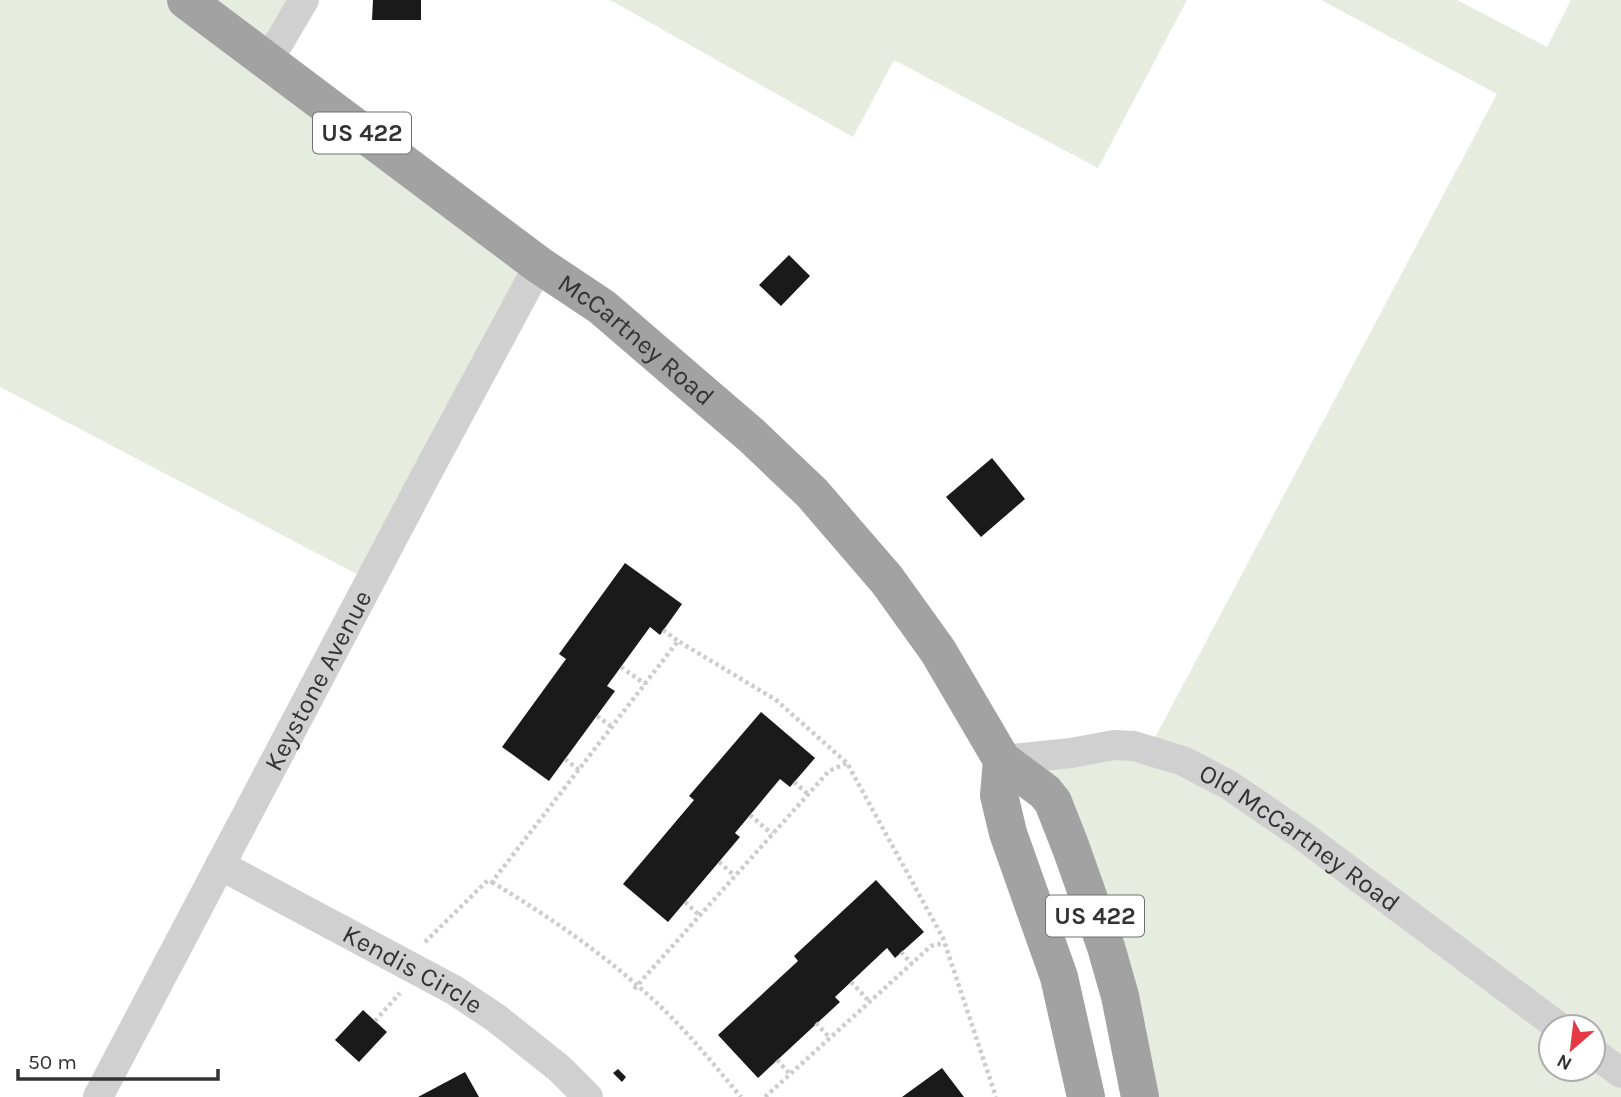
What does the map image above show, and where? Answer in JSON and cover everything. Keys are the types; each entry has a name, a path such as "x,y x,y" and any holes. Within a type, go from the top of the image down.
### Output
{"highway":[{"name":"McCartney Road","path":"186,0 539,265 602,307 751,435 812,494 887,580 930,641 1002,760 1045,792 1053,802 1106,947 1120,996 1140,1097"},
{"name":"US 422","path":"1002,760 999,795 1008,833 1059,977 1086,1097"}],"street":[{"path":"268,61 304,0"},
{"name":"Keystone Avenue","path":"98,1097 420,485 539,265"},
{"name":"Old McCartney Road","path":"1002,760 1114,746 1135,746 1184,761 1229,785 1299,833 1540,1013"},
{"name":"Kendis Circle","path":"220,865 454,990 506,1026 560,1069 588,1097"}],"path":[{"path":"663,630 776,700 847,763 944,943 996,1097"},
{"path":"492,882 678,641"},
{"path":"621,667 645,684"},
{"path":"597,716 611,727"},
{"path":"565,760 579,770"},
{"path":"636,987 829,771 847,763"},
{"path":"794,782 808,794"},
{"path":"750,815 772,834"},
{"path":"719,862 735,876"},
{"path":"425,942 488,880 541,912 636,987 677,1023 741,1097"},
{"path":"685,902 699,915"},
{"path":"765,1097 930,946 944,943"},
{"path":"901,952 912,964"},
{"path":"851,982 870,1002"},
{"path":"375,1021 402,992"},
{"path":"816,1023 830,1038"},
{"path":"777,1060 790,1074"}],"shaded area":[{"path":"0,0 304,0 268,61 539,265 370,581 0,387"},
{"path":"610,0 1187,0 1098,168 894,60 853,137"},
{"path":"1321,0 1457,0 1547,47 1571,0 1621,0 1621,1097 1140,1097 1071,848 1002,760 1149,749 1497,94"}],"building":[{"path":"373,0 421,0 421,20 372,20"},
{"path":"789,255 810,276 781,306 759,285"},
{"path":"992,458 1025,499 981,537 946,497"},
{"path":"625,563 682,604 660,635 650,627 607,686 615,691 549,781 502,747 566,659 559,654"},
{"path":"761,712 815,758 790,787 780,779 735,833 740,837 668,922 623,884 694,800 689,796"},
{"path":"876,880 924,932 895,958 887,948 835,997 840,1002 758,1078 718,1035 798,961 794,956"},
{"path":"363,1010 387,1032 359,1062 335,1040"},
{"path":"942,1068 964,1097 902,1097"},
{"path":"618,1069 626,1077 622,1082 613,1073"},
{"path":"465,1072 479,1097 418,1097"}]}
